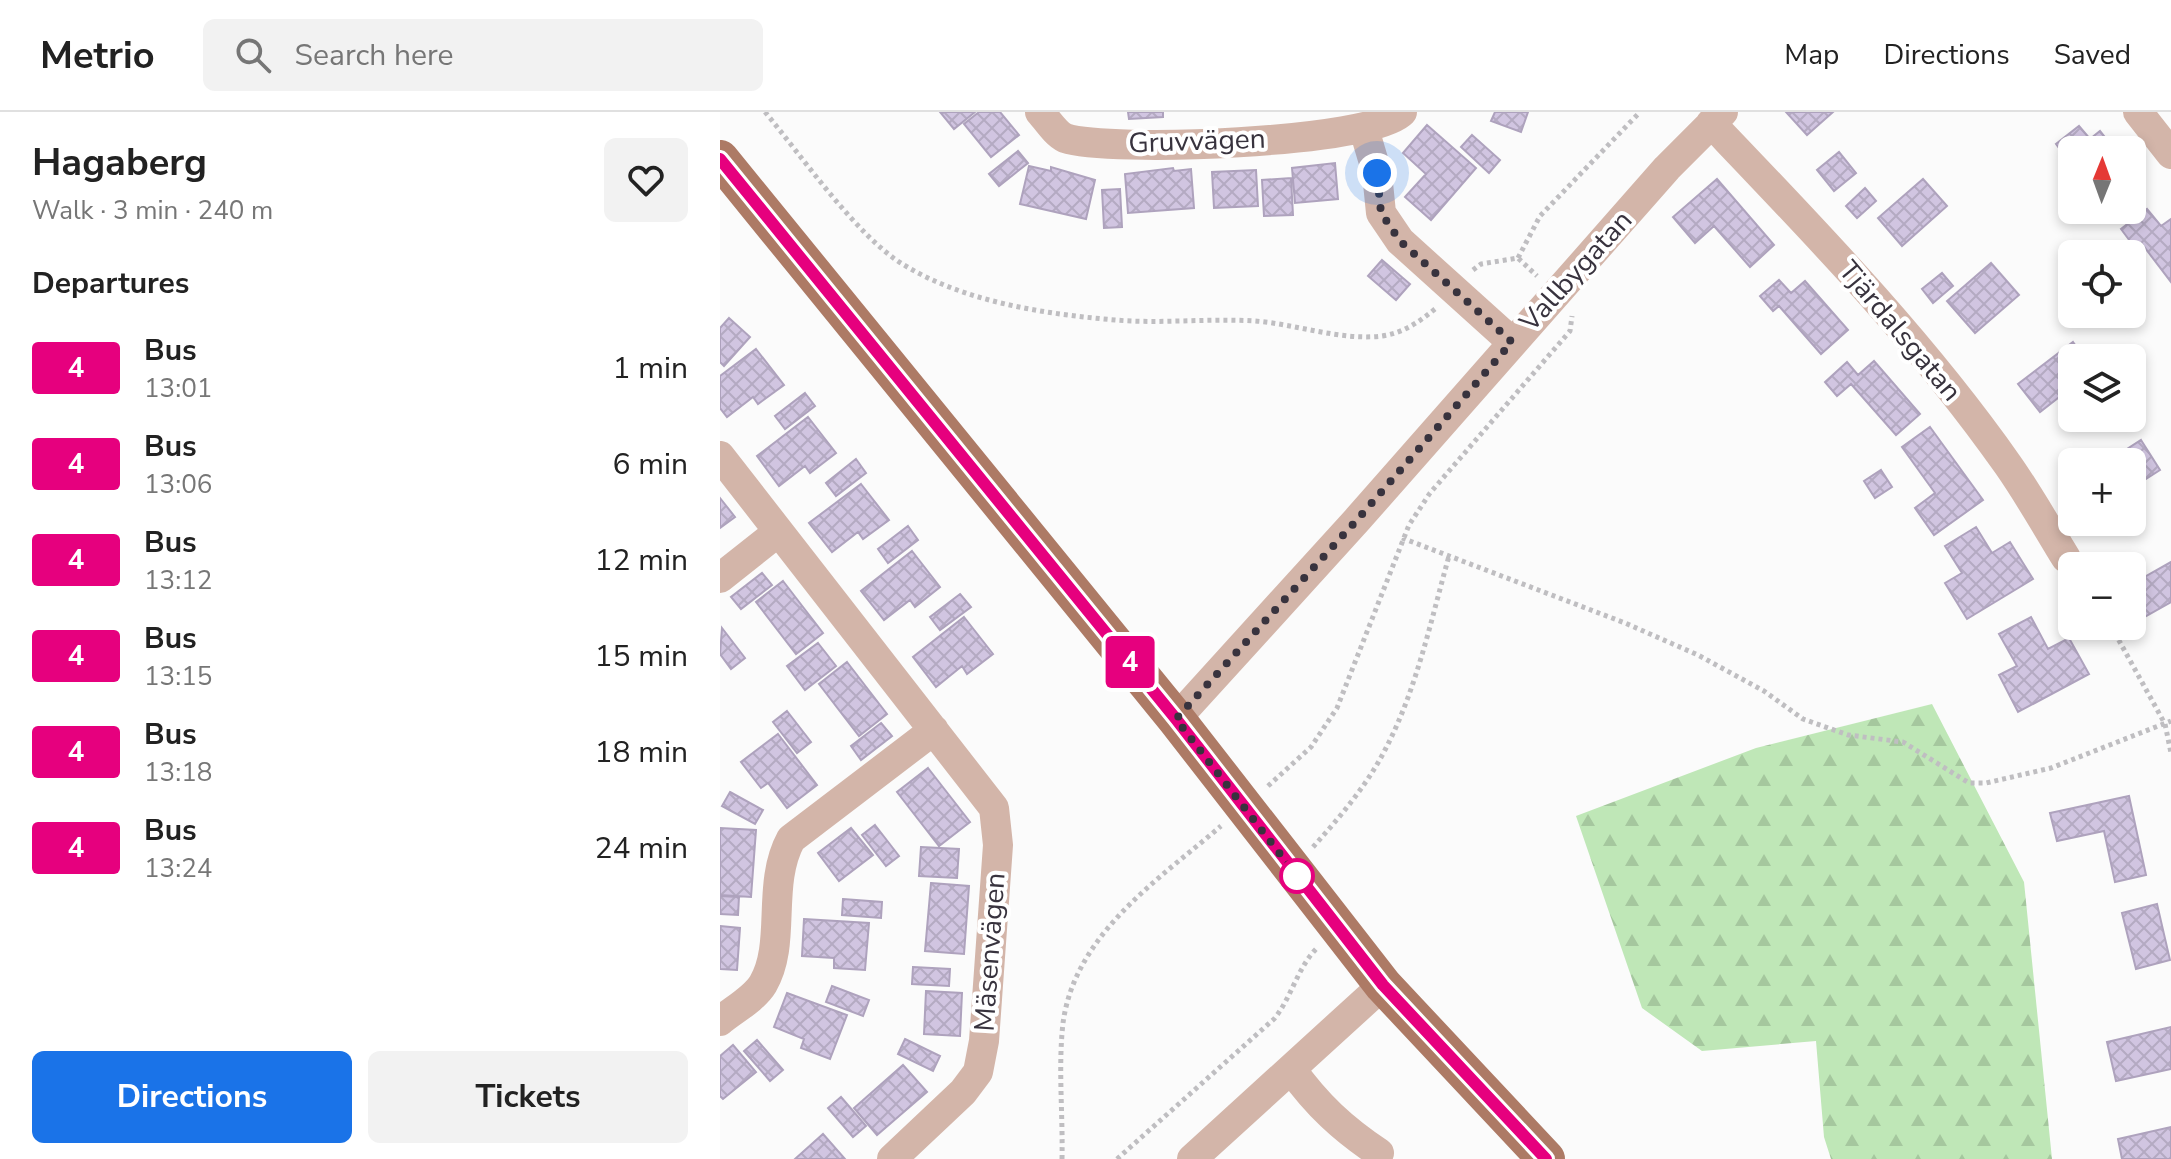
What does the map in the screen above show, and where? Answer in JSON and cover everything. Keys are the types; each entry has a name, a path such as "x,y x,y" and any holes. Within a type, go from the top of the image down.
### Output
{"main road":[{"path":"720,159 1176,719 1383,985 1546,1159"}],"street":[{"name":"Gruvvägen","path":"1040,112 1062,137 1088,143 1166,146 1329,135 1364,129 1402,112"},
{"path":"2138,112 2171,154"},
{"name":"Vallbygatan","path":"1176,719 1356,521 1512,342 1717,118"},
{"name":"Tjärdalsgatan","path":"1717,118 1939,374 2009,466 2062,552"},
{"path":"1364,129 1377,173 1381,213 1400,241 1512,342"},
{"name":"Mäsenvägen","path":"720,456 994,808 998,845 984,1041 978,1072 963,1092 892,1159"},
{"path":"720,578 778,532"},
{"path":"720,1021 758,991 772,963 779,860 791,839 934,730"},
{"path":"1192,1159 1383,985"},
{"path":"1292,1070 1315,1104 1345,1131 1379,1153"}],"path":[{"path":"765,112 886,253 920,274 958,290 1005,303 1116,320 1257,321 1368,337 1394,333 1416,324 1481,264 1518,258"},
{"path":"1518,258 1540,216 1640,112"},
{"path":"1258,795 1311,747 1337,708 1402,538 1430,493 1570,331 1571,311 1518,258"},
{"path":"1402,538 1625,623 1698,655 1764,691 1803,719 1848,735 1903,742 1969,783 1986,783 2051,768 2168,723"},
{"path":"2119,640 2168,723 2171,753"},
{"path":"1062,1159 1063,1022 1081,963 1122,911 1223,824"}],"green space":[{"path":"1932,704 2024,882 2052,1159 1831,1159 1824,1137 1816,1041 1702,1051 1642,1008 1576,816 1756,748"}],"building":[{"path":"940,112 975,112 954,129"},
{"path":"979,112 1000,112 1019,135 991,157 964,124"},
{"path":"1128,112 1163,112 1163,117 1129,119"},
{"path":"1495,112 1528,112 1521,132 1491,121"},
{"path":"1786,112 1833,112 1807,135"},
{"path":"1427,125 1476,168 1431,220 1405,197 1426,174 1403,153"},
{"path":"2079,126 2087,136 2066,136"},
{"path":"1472,135 1500,160 1489,173 1461,147"},
{"path":"1018,151 1028,163 999,186 989,174"},
{"path":"1839,152 1856,173 1834,191 1817,170"},
{"path":"1335,163 1338,199 1295,203 1292,168"},
{"path":"1029,166 1051,171 1051,167 1095,180 1086,219 1020,204"},
{"path":"1173,168 1174,171 1191,169 1194,208 1128,213 1125,174"},
{"path":"1256,170 1258,206 1214,208 1212,172"},
{"path":"1291,178 1293,215 1264,216 1262,180"},
{"path":"1717,179 1774,245 1750,267 1714,226 1695,243 1673,217"},
{"path":"1923,179 1947,206 1902,246 1878,218"},
{"path":"1865,188 1876,201 1857,218 1846,206"},
{"path":"1120,189 1122,227 1104,228 1102,190"},
{"path":"2146,210 2161,226 2171,219 2171,282 2146,249 2146,240 2129,240 2121,229 2128,224 2146,224"},
{"path":"1382,260 1410,284 1396,300 1368,276"},
{"path":"1991,263 2019,295 1975,333 1947,301"},
{"path":"1942,273 1953,286 1933,303 1922,289"},
{"path":"1779,280 1791,293 1805,281 1848,330 1821,354 1779,306 1773,311 1760,296"},
{"path":"729,318 750,337 724,366 720,362 720,328"},
{"path":"756,349 784,385 758,404 753,397 727,417 720,408 720,376"},
{"path":"2058,353 2058,398 2040,412 2018,384"},
{"path":"1874,361 1920,414 1896,435 1851,384 1837,396 1825,382 1847,362 1858,375"},
{"path":"805,393 815,406 785,429 775,416"},
{"path":"808,417 836,453 810,473 805,466 779,486 757,456"},
{"path":"1930,427 1983,500 1934,535 1915,508 1935,493 1902,447"},
{"path":"2141,440 2160,470 2146,479 2146,448 2129,448"},
{"path":"856,459 866,473 836,496 826,483"},
{"path":"1881,470 1892,487 1875,498 1864,481"},
{"path":"861,484 889,520 863,539 858,532 832,552 809,523"},
{"path":"720,498 735,517 720,528"},
{"path":"908,526 918,540 888,563 878,549"},
{"path":"1976,527 1992,553 2010,542 2033,579 1967,619 1945,583 1962,573 1945,546"},
{"path":"912,551 940,587 915,607 910,600 884,620 861,591"},
{"path":"2171,562 2171,602 2146,616 2146,576"},
{"path":"762,573 772,585 741,609 731,597"},
{"path":"783,581 823,633 796,654 756,602"},
{"path":"960,594 971,607 940,630 930,617"},
{"path":"964,617 993,654 967,674 962,666 936,687 913,657"},
{"path":"2031,617 2048,649 2070,640 2089,674 2018,712 1999,675 2017,666 1999,634"},
{"path":"722,628 745,658 731,669 720,654"},
{"path":"818,643 836,666 805,690 787,666"},
{"path":"847,662 887,714 859,736 819,684"},
{"path":"787,711 811,742 797,753 773,722"},
{"path":"881,723 892,736 861,760 851,746"},
{"path":"778,734 817,785 787,808 768,783 761,788 741,762"},
{"path":"928,768 970,822 939,846 897,792"},
{"path":"730,792 763,810 755,824 722,806"},
{"path":"2129,796 2146,875 2115,882 2104,831 2057,841 2050,813"},
{"path":"875,825 899,856 886,866 862,835"},
{"path":"720,828 756,830 751,897 720,895"},
{"path":"851,828 873,855 839,881 818,853"},
{"path":"921,847 959,849 957,878 919,876"},
{"path":"931,883 969,886 964,954 925,951"},
{"path":"720,896 739,897 738,915 720,914"},
{"path":"843,899 882,902 881,918 842,915"},
{"path":"2157,904 2170,960 2136,969 2122,913"},
{"path":"804,919 869,923 865,970 834,968 834,958 802,956"},
{"path":"720,926 740,928 737,970 720,969"},
{"path":"913,967 950,969 949,986 912,984"},
{"path":"832,986 869,1000 863,1016 826,1002"},
{"path":"926,991 962,993 960,1036 924,1034"},
{"path":"787,993 847,1015 830,1059 801,1048 804,1039 774,1027"},
{"path":"2171,1027 2171,1069 2116,1081 2107,1042"},
{"path":"905,1039 940,1056 933,1071 898,1054"},
{"path":"757,1040 783,1070 770,1081 744,1051"},
{"path":"733,1045 756,1072 723,1099 720,1096 720,1056"},
{"path":"903,1065 927,1092 877,1135 854,1108"},
{"path":"841,1097 866,1126 853,1137 828,1108"},
{"path":"2171,1127 2171,1159 2122,1159 2118,1139"},
{"path":"823,1134 845,1159 795,1159"}],"bus line":[{"name":"4","path":"720,159 1176,719 1383,985 1546,1159"}],"route":[{"path":"1297,876 1176,719 1356,521 1512,342 1400,241 1381,213 1377,173"}]}
